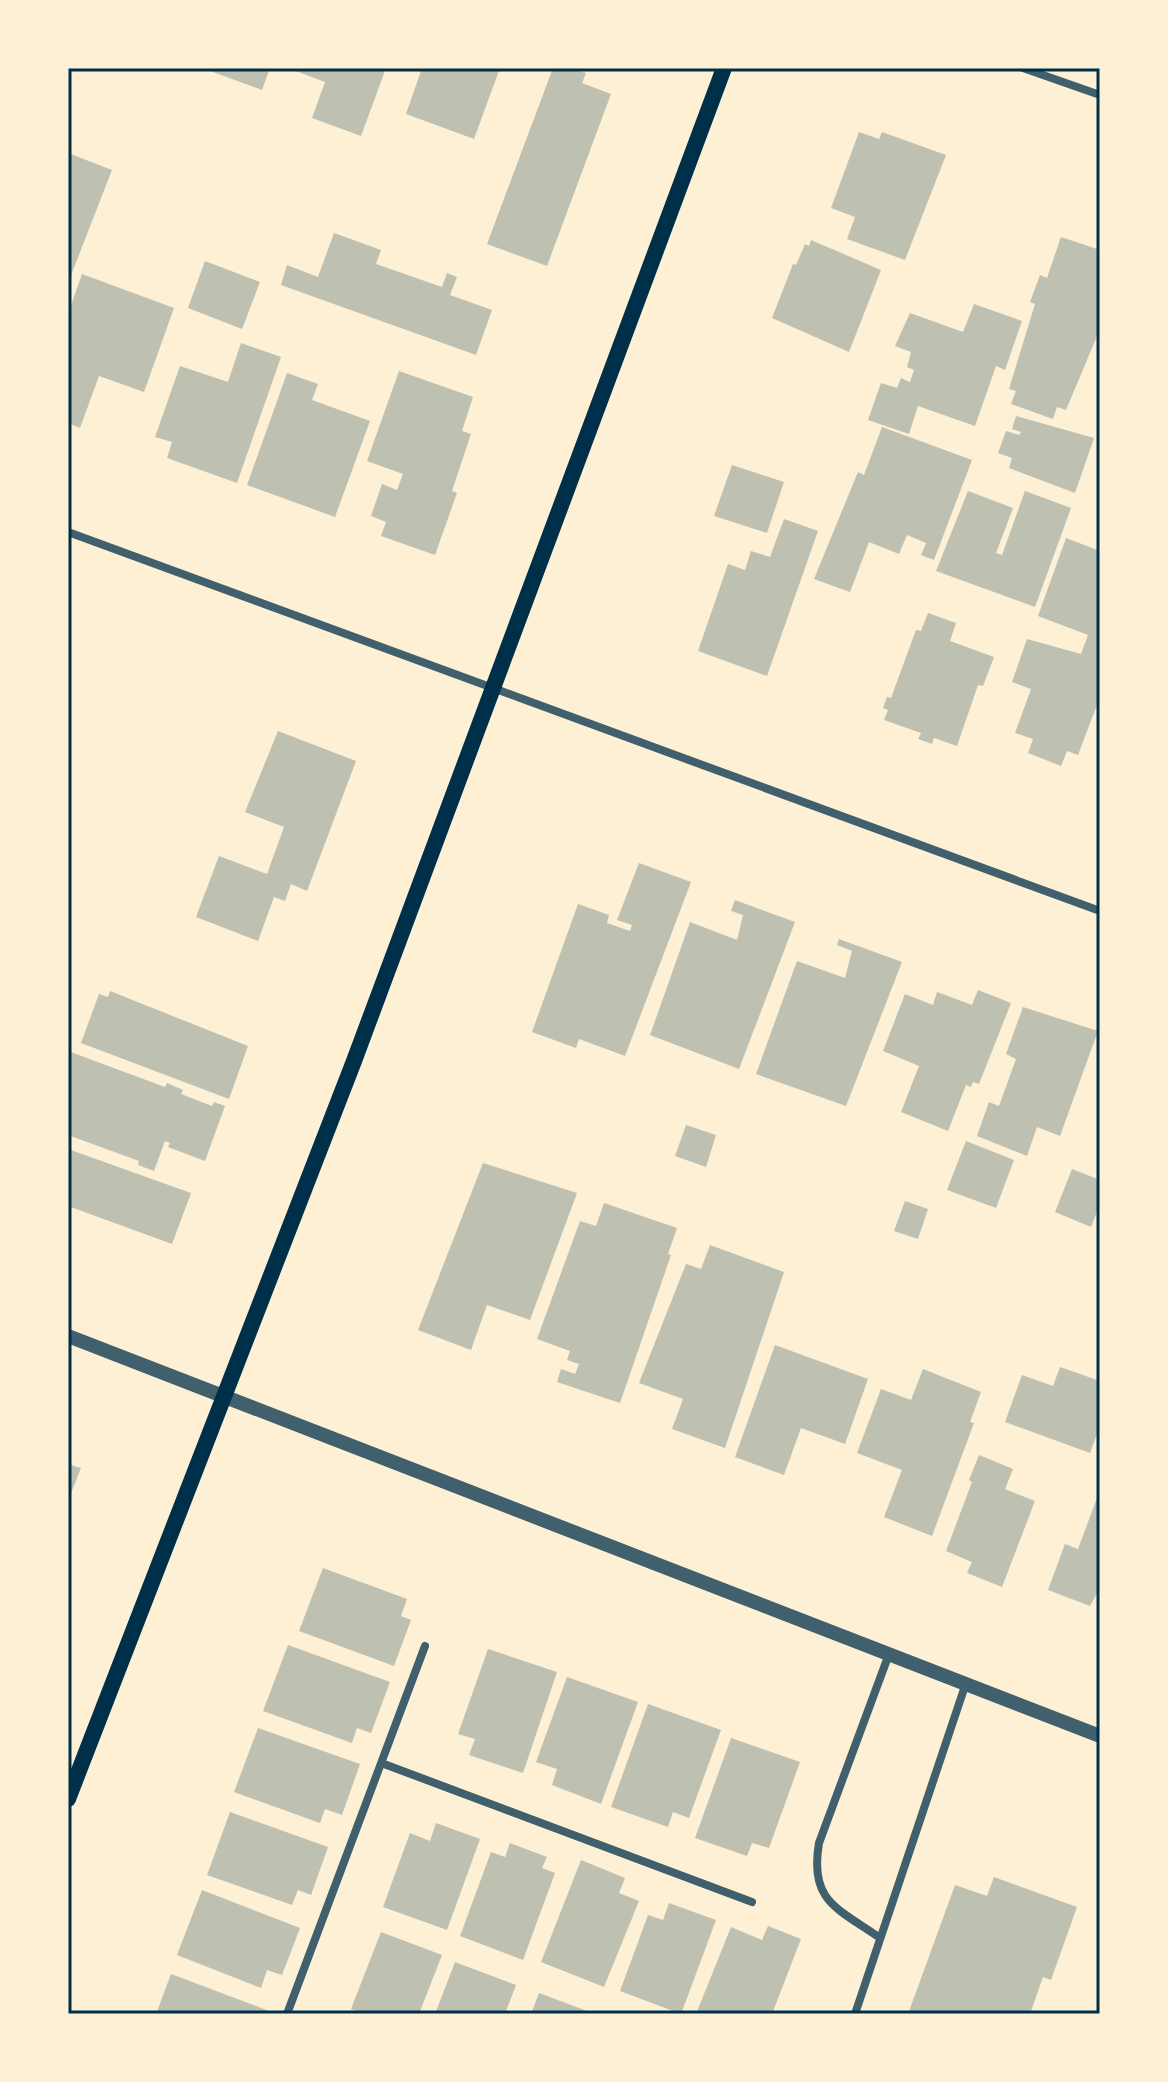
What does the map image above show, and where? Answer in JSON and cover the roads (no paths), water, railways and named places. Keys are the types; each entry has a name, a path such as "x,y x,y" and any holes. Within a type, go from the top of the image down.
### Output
{"main road":[{"path":"68,1799 354,1061 724,68"}],"street":[{"path":"1023,68 1100,95"},
{"path":"68,532 1100,911"},
{"path":"68,1336 890,1652 1100,1736"},
{"path":"287,2014 384,1764 425,1646"},
{"path":"880,1938 823,1893 814,1873 819,1843 890,1652"},
{"path":"855,2014 967,1683"},
{"path":"384,1764 752,1902"}]}
